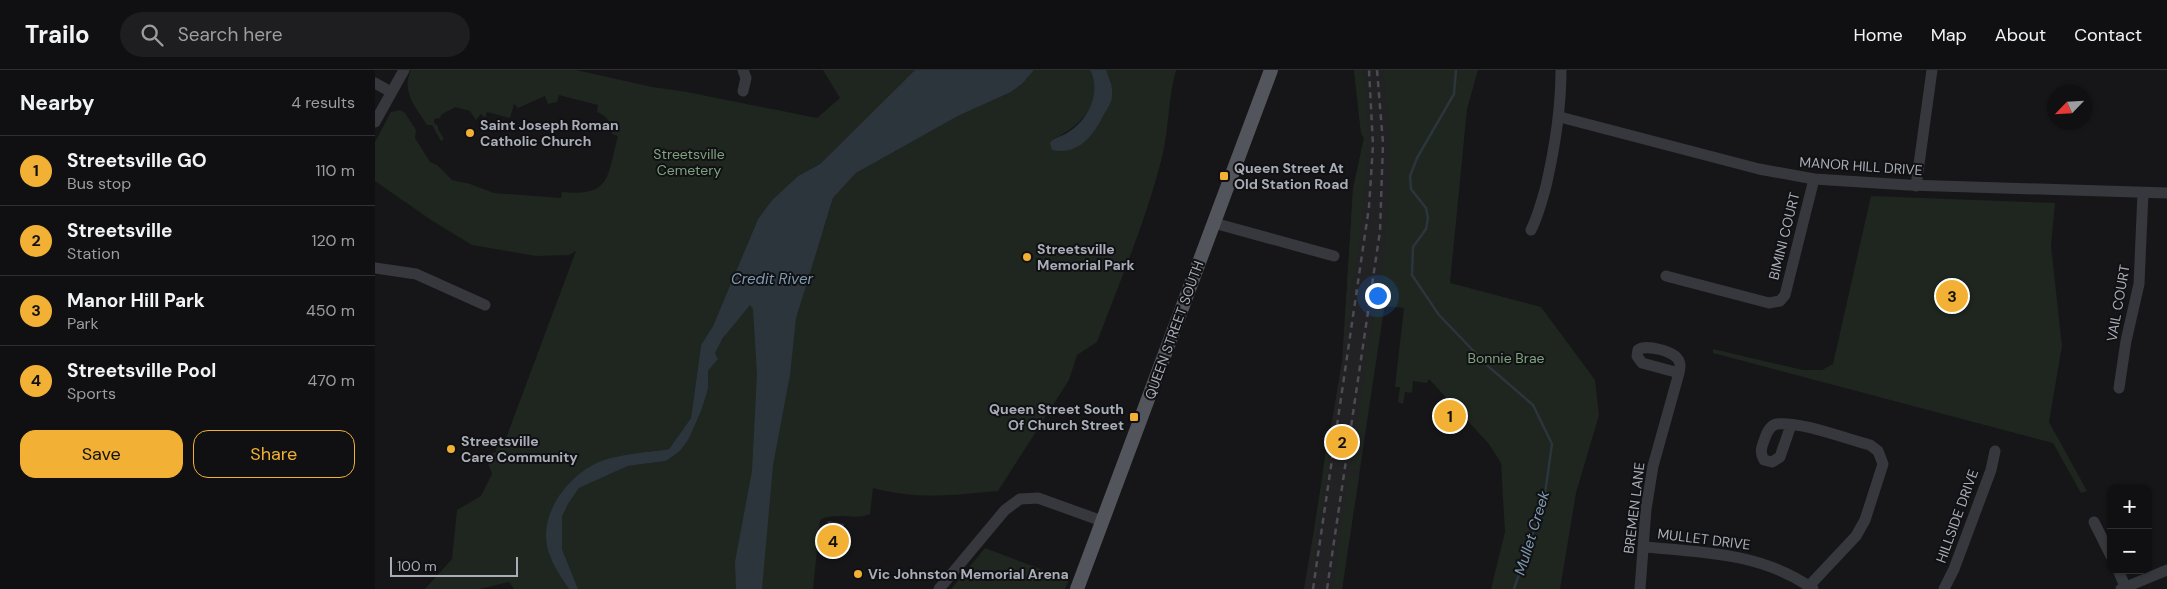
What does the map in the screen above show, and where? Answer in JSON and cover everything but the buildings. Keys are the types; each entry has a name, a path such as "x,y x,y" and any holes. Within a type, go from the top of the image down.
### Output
{"main road":[{"name":"QUEEN STREET SOUTH","path":"1077,589 1271,70"}],"street":[{"path":"375,122 404,70"},
{"path":"743,70 746,78 743,91"},
{"path":"1531,230 1539,209 1553,158 1559,118 1561,70"},
{"path":"1916,186 1932,70"},
{"path":"375,84 391,92"},
{"name":"MANOR HILL DRIVE","path":"1559,118 1759,169 1814,179 1916,186 2167,194"},
{"name":"BIMINI COURT","path":"1666,276 1769,303 1780,301 1785,295 1814,179"},
{"name":"VAIL COURT","path":"2119,388 2126,342 2139,284 2143,193"},
{"path":"1214,223 1334,256"},
{"path":"375,268 416,274 485,305"},
{"name":"BREMEN LANE","path":"1640,589 1646,509 1653,466 1679,374"},
{"path":"1791,425 1809,428 1870,446 1878,451 1883,464 1861,529 1811,588"},
{"name":"HILLSIDE DRIVE","path":"1944,589 1954,568 1991,470 1995,451"},
{"path":"939,589 1005,510 1020,498 1038,498 1102,521"},
{"path":"2094,522 2107,548"},
{"name":"MULLET DRIVE","path":"1644,547 1749,559 1779,569 1811,588"},
{"path":"2119,574 2123,588 2167,570"}],"shaded area":[{"path":"1354,70 1395,70 1408,150 1342,589 1304,589 1342,361 1353,189 1364,138 1361,133"}],"green space":[{"name":"Streetsville Cemetery","path":"411,70 576,70 652,87 687,92 817,118 840,98 823,70 915,70 820,164 798,176 772,200 758,219 713,326 701,345 691,418 669,449 609,459 591,466 562,491 549,555 569,589 514,589 509,582 479,589 425,589 452,559 457,510 481,496 492,474 485,455 496,452 497,441 506,438 576,251 569,255 536,256 472,245 431,220 375,181 375,142 391,112 400,110 405,113 416,130 415,138 430,162 437,165 452,180 470,184 494,193 561,198 562,192 578,193 590,191 599,187 605,181 609,173 618,136 612,134 608,120 597,112 598,105 559,95 557,102 548,104 545,96 518,108 514,104 510,118 487,112 485,118 481,114 476,120 470,111 455,107 441,115 440,118 434,119 434,123 438,126 444,139 441,141 432,125 427,125 411,99 408,78"},
{"name":"Streetsville Memorial Park","path":"1034,70 1090,70 1094,81 1095,92 1088,112 1072,128 1053,139 1061,152 1111,81 1106,70 1176,70 1171,91 1164,146 1156,181 1132,251 1097,342 1077,355 1069,380 998,491 951,495 920,495 889,492 873,488 870,514 858,517 832,516 820,520 813,589 578,589 562,549 562,517 568,504 579,488 628,466 666,461 680,451 708,389 708,371 718,359 715,353 722,340 750,305 753,308 824,228 833,198 856,173 958,116 1011,92 1022,84"},
{"path":"1354,70 1363,70 1366,96 1367,149 1361,227 1352,282 1347,342 1344,342 1353,189 1364,138 1361,133"},
{"name":"Bonnie Brae","path":"1383,70 1478,70 1467,109 1450,283 1541,307 1595,380 1599,415 1576,493 1560,589 1491,589 1505,532 1501,463 1489,444 1429,379 1427,383 1413,381 1412,393 1405,392 1403,404 1398,402 1400,387 1395,387 1404,308 1384,306 1359,471 1350,469 1384,254 1390,181 1389,122"},
{"path":"1871,196 2055,203 2051,246 2062,346 2049,422 2087,491 2081,493 2053,443 1713,353 1713,349 1803,370 1822,370 1833,364"},
{"path":"1326,450 1330,454 1313,559 1310,559"},
{"path":"1349,474 1359,476 1342,589 1333,589"},
{"path":"985,548 1069,580 1065,589 951,589"}],"water":[{"name":"Credit River","path":"915,70 1034,70 1022,84 1011,92 958,116 856,173 833,198 796,318 790,375 773,465 762,589 736,589 735,562 752,471 757,374 753,309 750,305 723,338 715,353 718,359 708,371 708,389 701,411 688,440 680,451 666,461 628,466 579,488 568,504 562,517 562,549 578,589 569,589 550,556 547,543 546,530 549,517 561,493 580,473 599,462 618,456 669,449 691,418 701,345 713,326 758,219 772,200 798,176 820,164"},
{"path":"1090,70 1106,70 1112,89 1110,103 1095,129 1084,142 1070,150 1052,150 1050,143 1075,128 1087,114 1094,96 1093,79"},
{"path":"828,521 844,524 839,553 841,555 821,552 823,550"}],"waterway":[{"name":"Mullet Creek","path":"1456,70 1454,94 1417,158 1410,176 1411,189 1426,208 1428,218 1426,229 1413,247 1412,275 1439,315 1489,367 1533,405 1552,444 1544,501 1514,589"}],"railway":[{"path":"1313,589 1369,207 1373,145 1369,70"},
{"path":"1327,589 1380,231 1383,143 1377,70"}],"place":[{"name":"Saint Joseph Roman Catholic Church","path":"470,133"},
{"name":"Queen Street At Old Station Road","path":"1224,176"},
{"name":"Streetsville Memorial Park","path":"1027,257"},
{"name":"Manor Hill Park","path":"1952,296"},
{"name":"Streetsville GO","path":"1450,416"},
{"name":"Queen Street South Of Church Street","path":"1134,417"},
{"name":"Streetsville","path":"1342,442"},
{"name":"Streetsville Care Community","path":"451,449"},
{"name":"Streetsville Pool","path":"833,541"},
{"name":"Vic Johnston Memorial Arena","path":"858,574"}]}
